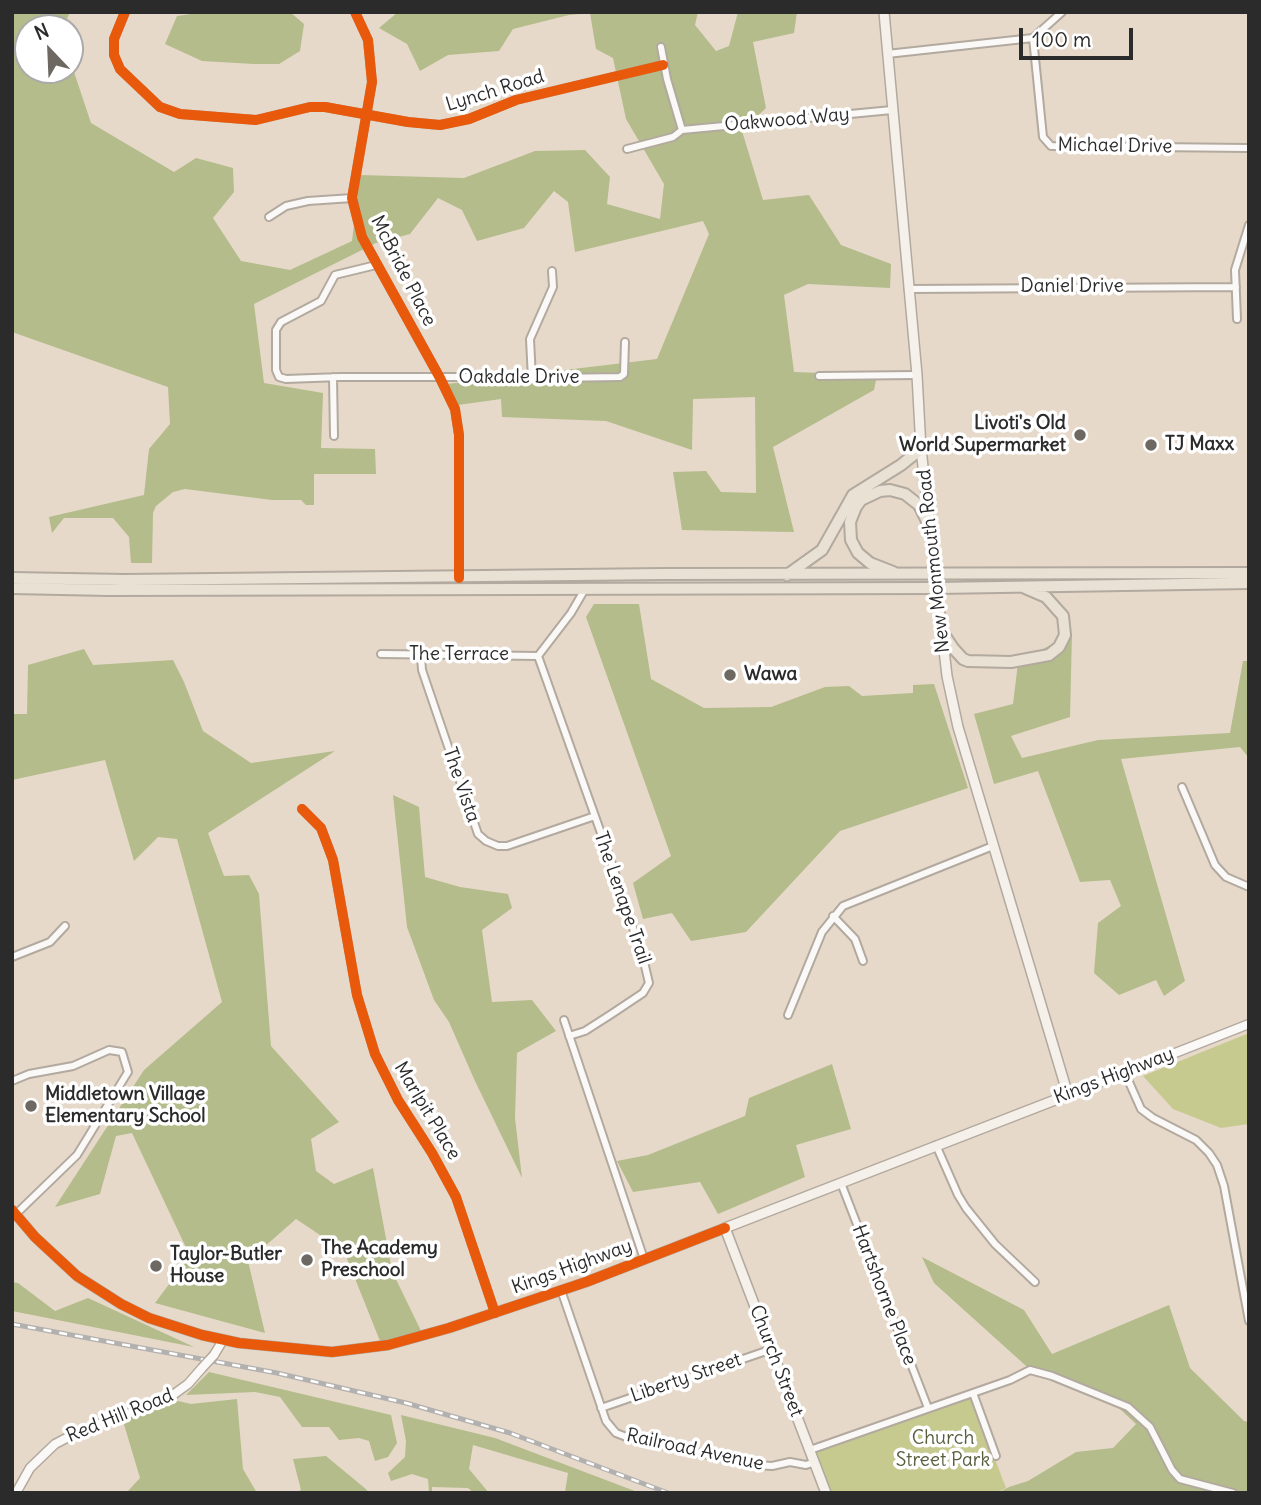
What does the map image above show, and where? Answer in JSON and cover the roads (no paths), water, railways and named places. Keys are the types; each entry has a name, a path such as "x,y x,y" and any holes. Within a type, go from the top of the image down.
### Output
{"highway":[{"path":"787,575 822,550 853,495 921,449"},
{"path":"899,574 870,563 854,547 849,531 856,507 872,493 896,490 919,505 932,531"},
{"path":"12,578 64,580 663,574 1249,573"},
{"path":"12,588 938,588 1249,583"},
{"path":"941,631 953,648 968,661 1011,662 1049,655 1059,647 1065,635 1063,616 1046,597 1019,586"}],"main road":[{"name":"New Monmouth Road","path":"884,12 917,376 921,449 937,574 941,631 953,708 1068,1095"},
{"name":"Kings Highway","path":"725,1228 1068,1095"},
{"name":"Church Street","path":"725,1228 826,1493"}],"street":[{"name":"Lynch Road","path":"125,12 114,39 116,62 125,76 165,110 180,114 256,120 316,106 424,124 451,124 516,100 663,65"},
{"name":"McBride Place","path":"355,12 363,26 371,52 372,82 352,198 362,237 455,410 459,435 458,578"},
{"path":"887,54 1033,38 1062,12"},
{"name":"Michael Drive","path":"1033,38 1043,137 1051,146 1249,148"},
{"path":"661,47 663,65 682,130"},
{"name":"Oakwood Way","path":"627,149 673,137 682,130 892,110"},
{"path":"269,217 286,206 308,201 352,198"},
{"path":"1237,319 1235,270 1249,225"},
{"name":"Oakdale Drive","path":"376,265 335,275 321,301 281,322 276,330 276,370 279,377 620,377 624,374 625,342"},
{"path":"532,379 530,339 553,287 552,271"},
{"name":"Daniel Drive","path":"908,289 1236,287"},
{"path":"819,376 917,376"},
{"path":"334,436 336,377"},
{"path":"538,656 586,589"},
{"name":"The Terrace","path":"381,654 538,656"},
{"name":"The Vista","path":"421,656 422,670 478,834 485,841 506,846 595,817"},
{"name":"The Lenape Trail","path":"538,656 595,817 649,983 643,993 621,1008 585,1031 569,1036"},
{"path":"1182,787 1215,866 1226,877 1249,887"},
{"name":"Marlpit Place","path":"302,808 321,828 333,860 357,995 375,1054 398,1100 456,1197 495,1312"},
{"path":"788,1015 822,932 833,916 850,902 993,846"},
{"path":"833,916 855,939 863,961"},
{"path":"12,957 50,942 65,926"},
{"path":"564,1020 644,1259"},
{"name":"Kings Highway","path":"1068,1095 1249,1024"},
{"path":"12,1082 29,1074 73,1066 109,1050 122,1052 128,1072 77,1155 14,1212"},
{"path":"1125,1073 1137,1104 1145,1113 1196,1140 1217,1165 1224,1186 1249,1321"},
{"path":"936,1145 966,1208 995,1244 1035,1282"},
{"name":"Hartshorne Place","path":"841,1183 928,1408"},
{"name":"Kings Highway","path":"14,1212 56,1258 97,1290 149,1318 223,1340 271,1348 332,1352 388,1345 495,1312 725,1228"},
{"path":"561,1290 601,1408"},
{"name":"Red Hill Road","path":"16,1493 30,1468 55,1444 80,1431 166,1400 188,1384 214,1355 223,1340"},
{"name":"Liberty Street","path":"601,1408 772,1349"},
{"path":"810,1450 973,1393 1030,1370 1052,1376 1128,1407 1150,1427 1172,1471 1180,1479 1233,1493"},
{"path":"973,1393 996,1456"},
{"name":"Railroad Avenue","path":"601,1408 606,1421 616,1433 629,1438 756,1465 772,1466 790,1462 806,1465 815,1462"}],"railway":[{"path":"12,1324 277,1373 406,1403 510,1433 668,1493"}],"place":[{"name":"Livoti's Old World Supermarket","path":"1080,435"},
{"name":"TJ Maxx","path":"1151,445"},
{"name":"Wawa","path":"730,675"},
{"name":"Middletown Village Elementary School","path":"31,1106"},
{"name":"The Academy Preschool","path":"307,1260"},
{"name":"Taylor-Butler House","path":"156,1266"}],"park label":[{"name":"Church Street Park","path":"943,1450"}]}
